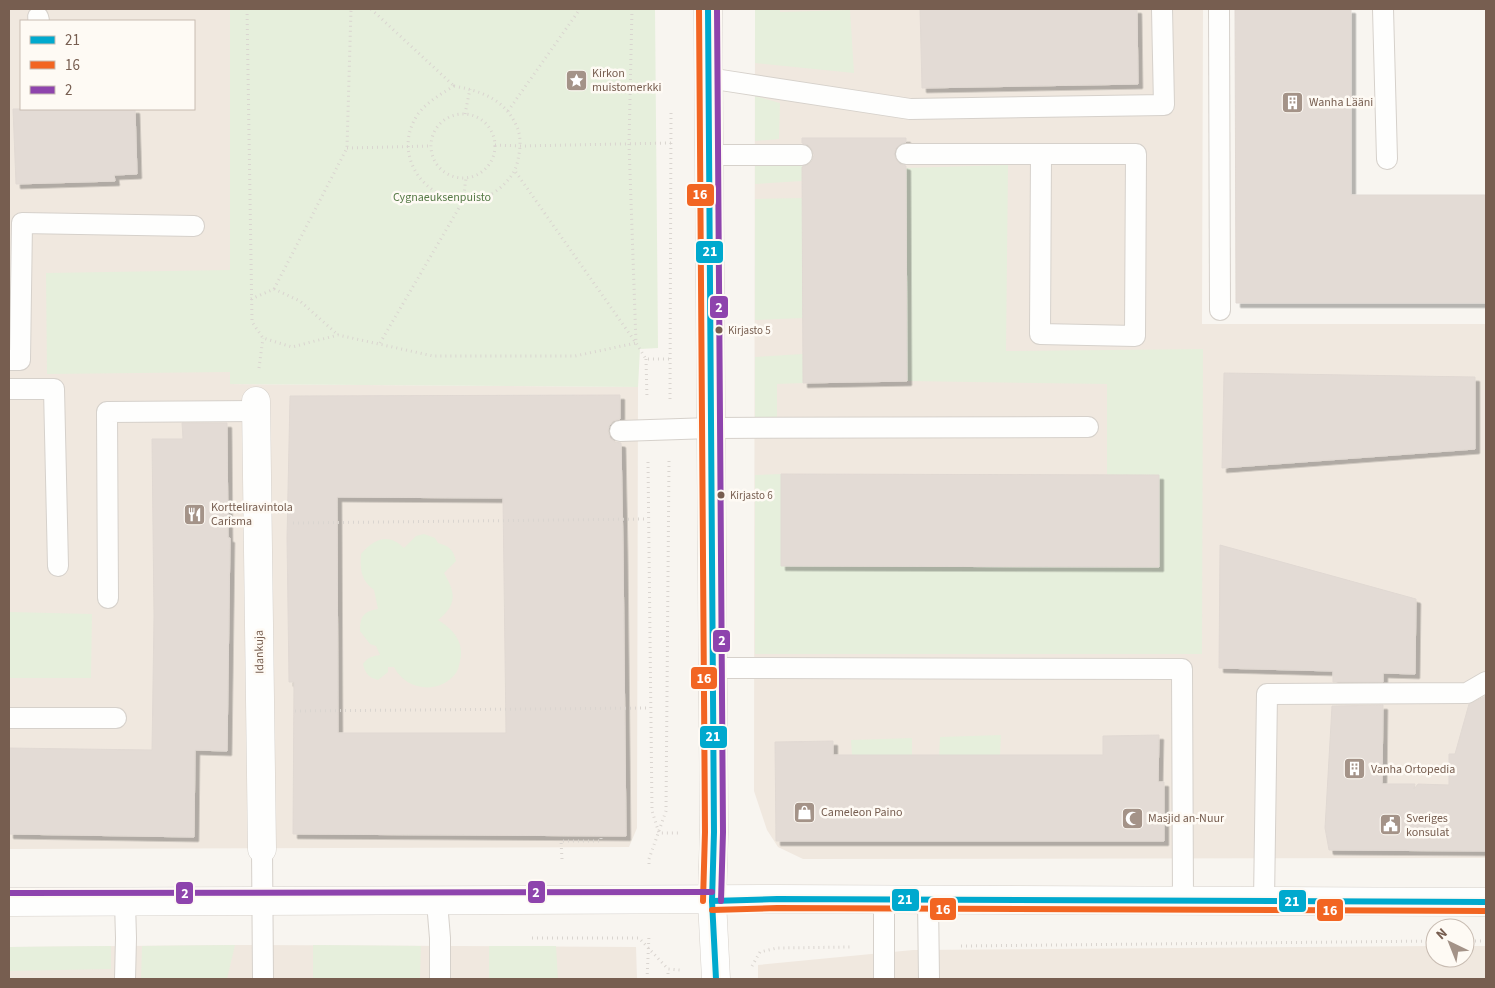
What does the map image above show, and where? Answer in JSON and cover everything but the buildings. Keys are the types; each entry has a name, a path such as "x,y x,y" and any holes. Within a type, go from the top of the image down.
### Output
{"main road":[{"path":"708,9 714,832 712,901 716,979"},
{"name":"Idankuja","path":"256,406 262,849"},
{"path":"9,902 928,900 1486,902"}],"lane":[{"path":"708,78 910,109 1164,106 1162,9"},
{"path":"1219,9 1220,310"},
{"path":"1383,9 1387,159"},
{"path":"906,154 1041,154 1136,154 1135,336 1040,334 1041,154"},
{"path":"709,155 802,155"},
{"path":"9,360 20,360 22,223 194,226"},
{"path":"9,389 54,389 58,566"},
{"path":"108,598 107,412 256,406"},
{"path":"620,431 711,428 1088,427"},
{"path":"713,668 1182,669 1183,901"},
{"path":"1264,901 1267,694 1467,693 1486,682"},
{"path":"9,718 116,718"},
{"name":"Idankuja","path":"262,849 263,979"},
{"path":"884,900 884,979"},
{"path":"928,900 929,979"},
{"path":"125,902 125,979"},
{"path":"437,902 440,938 440,979"}],"path":[{"path":"247,9 252,322 262,338 292,347 338,334 433,356 576,356 636,343"},
{"path":"251,298 274,289 347,148 351,9"},
{"path":"371,9 454,86 470,88 498,100 508,111 518,128 521,146 515,171 495,192 478,199 463,201 435,193 417,176 407,147 410,130 418,114 433,99 454,86"},
{"path":"508,111 580,9"},
{"path":"632,9 629,144 636,343"},
{"path":"465,114 470,88"},
{"path":"648,979 649,859 666,811 671,106"},
{"path":"465,114 472,114 482,119 491,128 495,145 492,161 485,170 466,178 444,172 432,152 435,130 442,121 450,116 465,114"},
{"path":"495,145 670,143"},
{"path":"347,148 432,146"},
{"path":"515,171 646,359 652,811 659,833"},
{"path":"380,343 463,201 466,178"},
{"path":"274,289 300,301 338,334"},
{"path":"646,359 670,359"},
{"path":"257,524 648,519"},
{"path":"260,712 650,708"},
{"path":"659,833 684,833"},
{"path":"562,860 561,841 601,841 601,836"},
{"path":"668,969 668,979"}],"shaded area":[{"path":"9,9 232,9 230,384 638,387 637,828 629,847 9,849"},
{"path":"755,9 1203,9 1202,324 1486,324 1486,858 803,859 778,847 767,830 754,791"},
{"path":"237,945 636,947 637,979 9,979 9,947"},
{"path":"1425,946 1425,968 1475,968 1475,946 1486,946 1486,979 758,979 758,965 913,950"}],"green space":[{"name":"Cygnaeuksenpuisto","path":"230,9 655,9 658,348 640,349 638,387 230,384 230,372 47,374 46,273 230,270"},
{"path":"755,9 780,9 780,12 850,10 854,73 755,63"},
{"path":"755,96 780,103 779,139 755,141"},
{"path":"802,165 802,181 755,184 755,166"},
{"path":"1008,165 1006,351 1203,349 1202,654 755,654 755,475 781,474 781,566 1159,567 1159,476 1107,475 1107,384 907,381 906,168"},
{"path":"802,198 803,318 755,320 755,199"},
{"path":"803,354 803,383 777,384 777,418 755,418 755,357"},
{"path":"424,534 435,538 438,543 448,547 455,557 456,561 444,573 451,587 453,598 449,609 438,620 454,633 458,639 461,651 461,658 456,673 441,685 432,687 414,685 406,681 394,667 388,667 388,672 378,680 370,676 363,664 371,657 380,655 376,646 370,644 360,631 364,615 369,611 378,609 374,590 366,582 362,574 361,554 371,544 381,539 393,540 404,548 416,536"},
{"path":"9,612 92,614 91,678 9,678"},
{"path":"1001,735 1000,755 939,755 940,737"},
{"path":"912,738 912,755 852,755 851,740"},
{"path":"235,945 227,979 141,979 142,946"},
{"path":"313,945 421,946 420,979 313,979"},
{"path":"111,946 111,969 9,971 9,947"},
{"path":"489,946 556,946 558,979 489,979"}],"transit line":[{"name":"16","path":"699,9 705,832 703,901"},
{"name":"21","path":"708,9 714,832 712,901 716,979"},
{"name":"2","path":"717,9 723,832 721,901"},
{"name":"2","path":"9,893 712,892"},
{"name":"21","path":"712,901 777,899 1486,902"},
{"name":"16","path":"712,910 777,908 1486,911"}],"place":[{"name":"Kirkon muistomerkki","path":"576,80"},
{"name":"Wanha Lääni","path":"1293,102"},
{"name":"Kirjasto 5","path":"719,330"},
{"name":"Kirjasto 6","path":"721,495"},
{"name":"Kortteliravintola Carisma","path":"195,514"},
{"name":"Vanha Ortopedia","path":"1355,769"},
{"name":"Cameleon Paino","path":"805,812"},
{"name":"Masjid an-Nuur","path":"1132,818"},
{"name":"Sveriges konsulat","path":"1390,825"}]}
